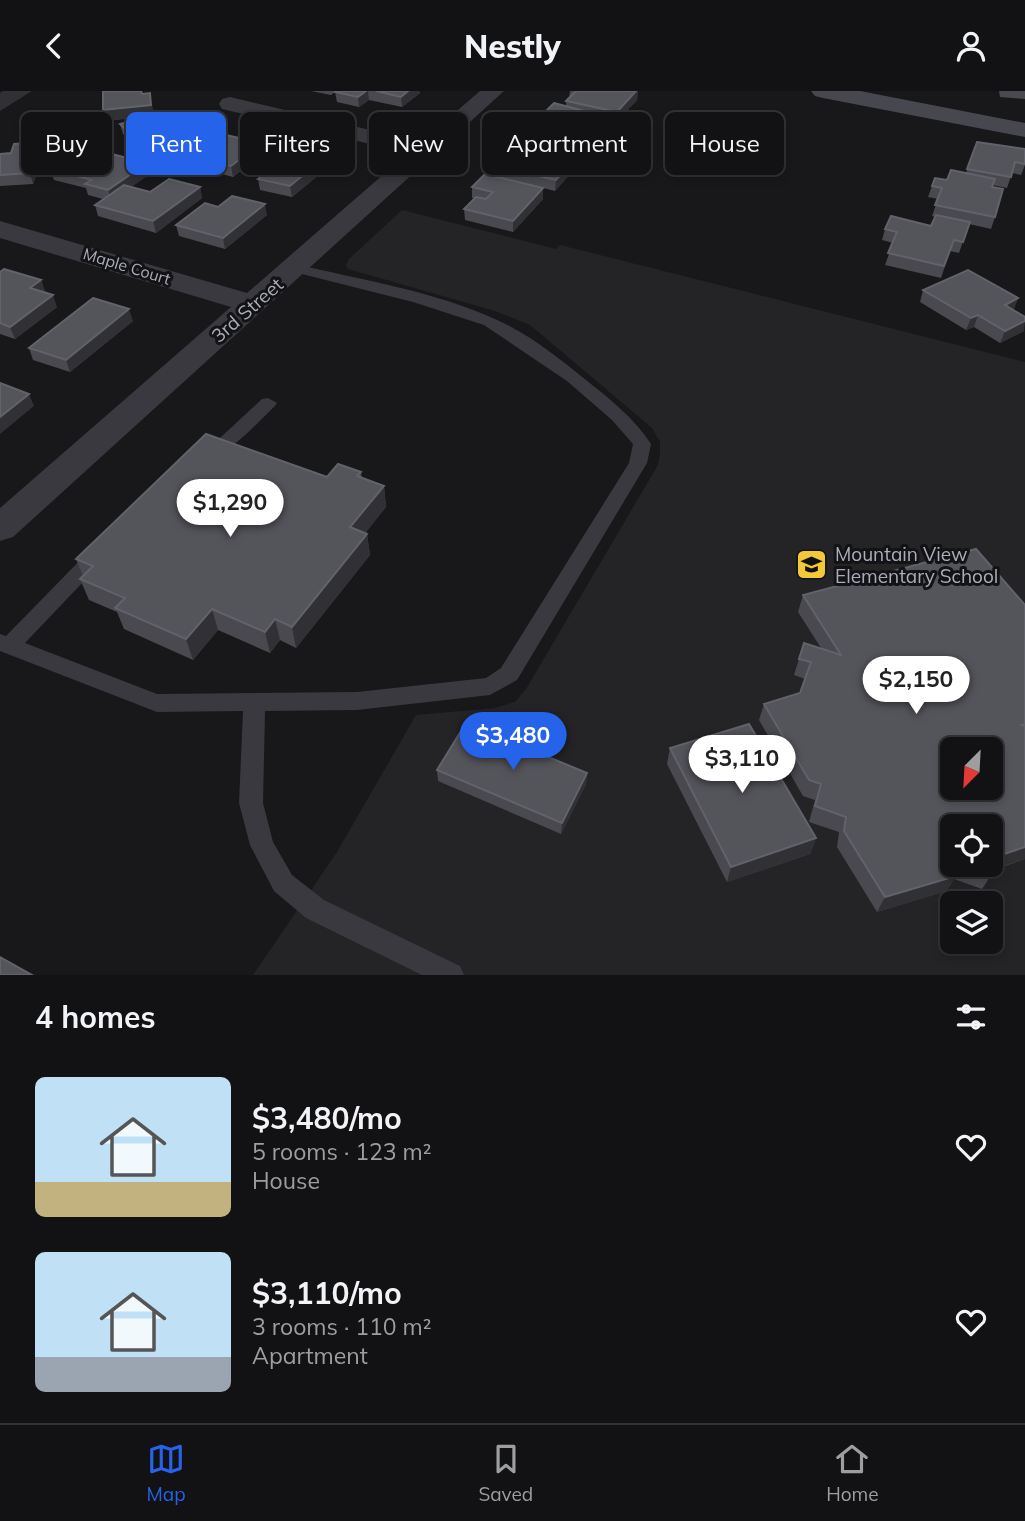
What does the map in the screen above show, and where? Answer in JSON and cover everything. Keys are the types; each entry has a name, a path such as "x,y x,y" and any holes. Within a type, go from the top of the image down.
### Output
{"street":[{"name":"3rd Street","path":"468,113 493,91"},
{"path":"823,91 1025,130"},
{"path":"230,104 369,137"},
{"name":"3rd Street","path":"0,528 398,175"},
{"name":"Maple Court","path":"1,229 253,304"}],"lane":[{"path":"114,538 5,644 128,695 157,703 357,701 463,691 490,686 509,674 635,468 643,448 623,418 506,329 456,310 295,268"},
{"path":"191,463 227,441 268,403"},
{"path":"254,703 251,803 262,845 283,883 315,909 451,975"}],"shaded area":[{"name":"Mountain View Elementary School","path":"402,210 556,249 560,245 1025,362 1025,975 253,975 337,852 416,715 495,708 515,702 526,689 658,465 660,454 660,442 652,428 530,325 495,311 348,269 346,265 349,259"}],"building":[{"path":"103,91 150,93 151,105 103,110"},
{"path":"336,91 366,91 358,97"},
{"path":"376,91 408,91 401,97"},
{"path":"576,91 636,91 617,112 566,101"},
{"path":"554,103 588,112 545,112"},
{"path":"226,135 240,138 240,159 231,166 226,165"},
{"path":"977,142 1025,149 1025,164 1015,162 1011,177 967,169"},
{"path":"21,143 21,174 0,175 0,154 11,153 14,144"},
{"path":"112,154 126,158 126,175 130,175 108,190 85,184 92,180 73,175 112,175"},
{"path":"951,170 995,179 992,187 1003,189 995,217 935,205 942,188 932,186 935,178 947,180"},
{"path":"263,175 303,175 290,186 258,179"},
{"path":"484,175 489,175 543,188 513,221 464,209 476,197 486,199 493,192 472,187"},
{"path":"534,175 560,175 556,180"},
{"path":"169,179 200,187 153,221 95,205 124,185 150,192"},
{"path":"232,196 265,204 223,238 176,225 205,203 218,207"},
{"path":"936,215 970,222 963,242 954,240 944,266 888,253 897,232 885,229 891,216 931,226"},
{"path":"4,269 41,280 30,288 53,295 10,327 0,323 0,272"},
{"path":"968,270 1018,298 1005,305 1025,317 1025,321 1005,331 978,315 971,318 923,290"},
{"path":"93,298 129,309 66,360 29,348"},
{"path":"0,383 29,394 0,417"},
{"path":"206,434 327,477 338,464 361,472 357,476 384,486 350,527 367,534 292,627 275,619 265,632 212,609 186,639 115,608 125,598 80,579 93,566 76,559"},
{"path":"976,549 1025,605 1025,724 1022,725 1025,726 1025,847 1003,854 1003,814 940,814 940,877 953,877 885,897 844,831 846,817 815,806 821,784 809,780 764,704 800,693 811,662 799,659 804,643 841,655 803,595"},
{"path":"466,723 587,773 562,823 437,770"},
{"path":"749,724 816,838 731,867 670,748"},
{"path":"0,957 32,975 0,975"}],"place":[{"name":"Mountain View Elementary School","path":"812,565"}]}
